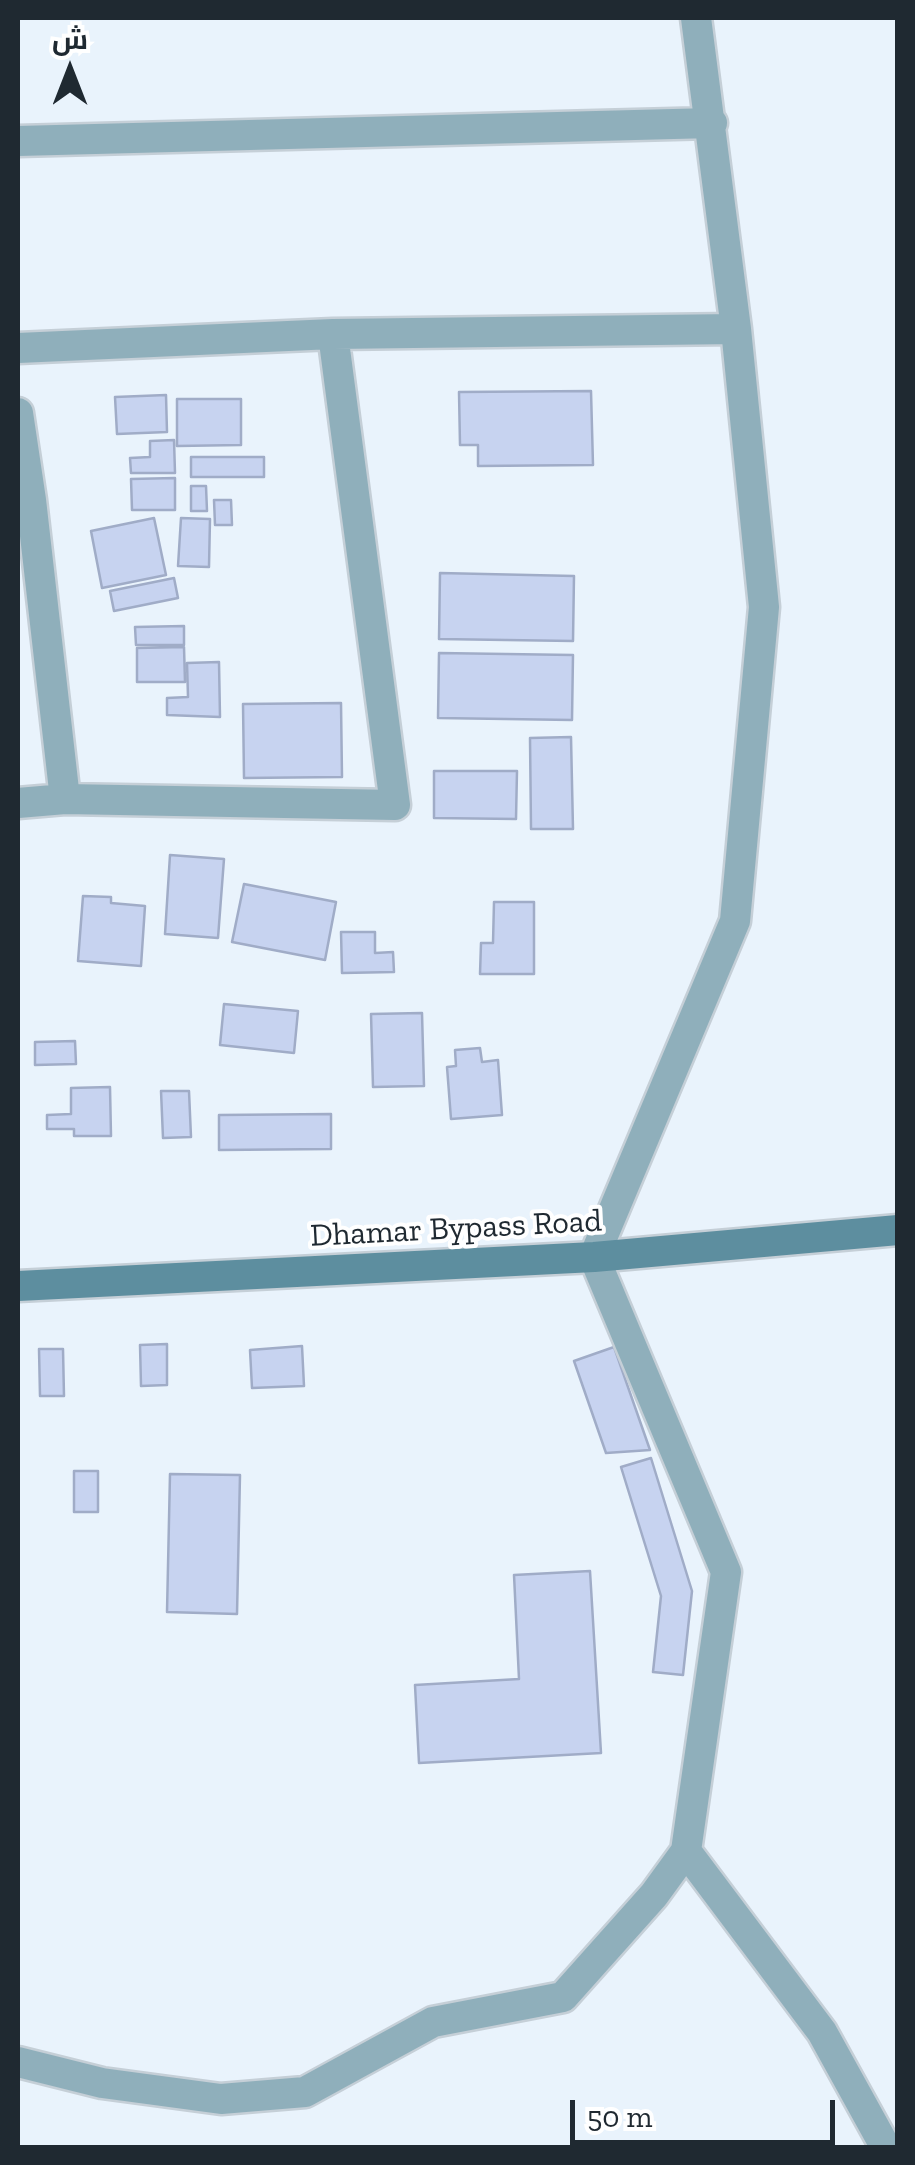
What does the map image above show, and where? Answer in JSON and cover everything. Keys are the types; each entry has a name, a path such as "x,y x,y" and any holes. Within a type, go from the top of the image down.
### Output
{"main road":[{"name":"Dhamar Bypass Road","path":"18,1286 594,1258 898,1230"}],"street":[{"path":"18,2062 102,2083 221,2098 305,2092 433,2022 563,1997 654,1896 686,1851 726,1572 594,1258 734,921 764,607 736,329 696,18"},
{"path":"18,141 712,123"},
{"path":"18,348 334,334 736,329"},
{"path":"18,804 65,799 395,805 334,334"},
{"path":"18,413 24,498 65,799"},
{"path":"686,1851 822,2032 886,2148"}],"building":[{"path":"591,391 593,465 478,466 478,445 460,445 459,392"},
{"path":"166,395 167,432 117,434 115,397"},
{"path":"177,399 241,399 241,445 177,446"},
{"path":"174,440 175,473 131,473 130,458 150,457 150,441"},
{"path":"191,457 264,457 264,477 191,477"},
{"path":"175,478 175,510 132,510 131,479"},
{"path":"191,486 206,486 207,511 191,511"},
{"path":"214,500 231,500 232,525 215,525"},
{"path":"154,518 166,575 102,588 91,531"},
{"path":"181,518 210,519 209,567 178,566"},
{"path":"440,573 574,576 573,641 439,639"},
{"path":"174,578 178,598 114,611 110,591"},
{"path":"184,626 184,645 136,645 135,627"},
{"path":"184,647 185,682 137,682 137,648"},
{"path":"439,653 573,655 572,720 438,718"},
{"path":"219,662 220,717 167,715 167,698 188,697 187,663"},
{"path":"341,703 342,777 244,778 243,704"},
{"path":"571,737 573,829 531,829 530,738"},
{"path":"434,771 517,771 516,819 434,818"},
{"path":"170,855 224,859 218,938 165,934"},
{"path":"244,884 336,902 325,960 232,942"},
{"path":"83,896 111,897 111,903 145,906 141,966 78,961"},
{"path":"494,902 534,902 534,974 480,974 481,943 493,943"},
{"path":"341,932 375,932 375,953 393,952 394,972 342,973"},
{"path":"224,1004 298,1011 294,1053 220,1045"},
{"path":"422,1013 424,1086 373,1087 371,1014"},
{"path":"75,1041 76,1064 35,1065 35,1042"},
{"path":"480,1048 482,1062 498,1060 502,1115 451,1119 447,1067 456,1066 455,1050"},
{"path":"110,1087 111,1136 74,1136 74,1129 47,1129 47,1115 71,1114 71,1088"},
{"path":"161,1091 189,1091 191,1137 163,1138"},
{"path":"331,1114 331,1149 219,1150 219,1115"},
{"path":"167,1344 167,1385 141,1386 140,1345"},
{"path":"302,1346 304,1386 252,1388 250,1350"},
{"path":"614,1347 650,1450 606,1453 574,1361"},
{"path":"39,1349 63,1349 64,1396 40,1396"},
{"path":"651,1458 692,1591 683,1675 653,1672 661,1596 621,1467"},
{"path":"74,1471 98,1471 98,1512 74,1512"},
{"path":"170,1474 240,1475 237,1614 167,1612"},
{"path":"590,1571 601,1753 419,1763 415,1685 519,1679 514,1575"}]}
